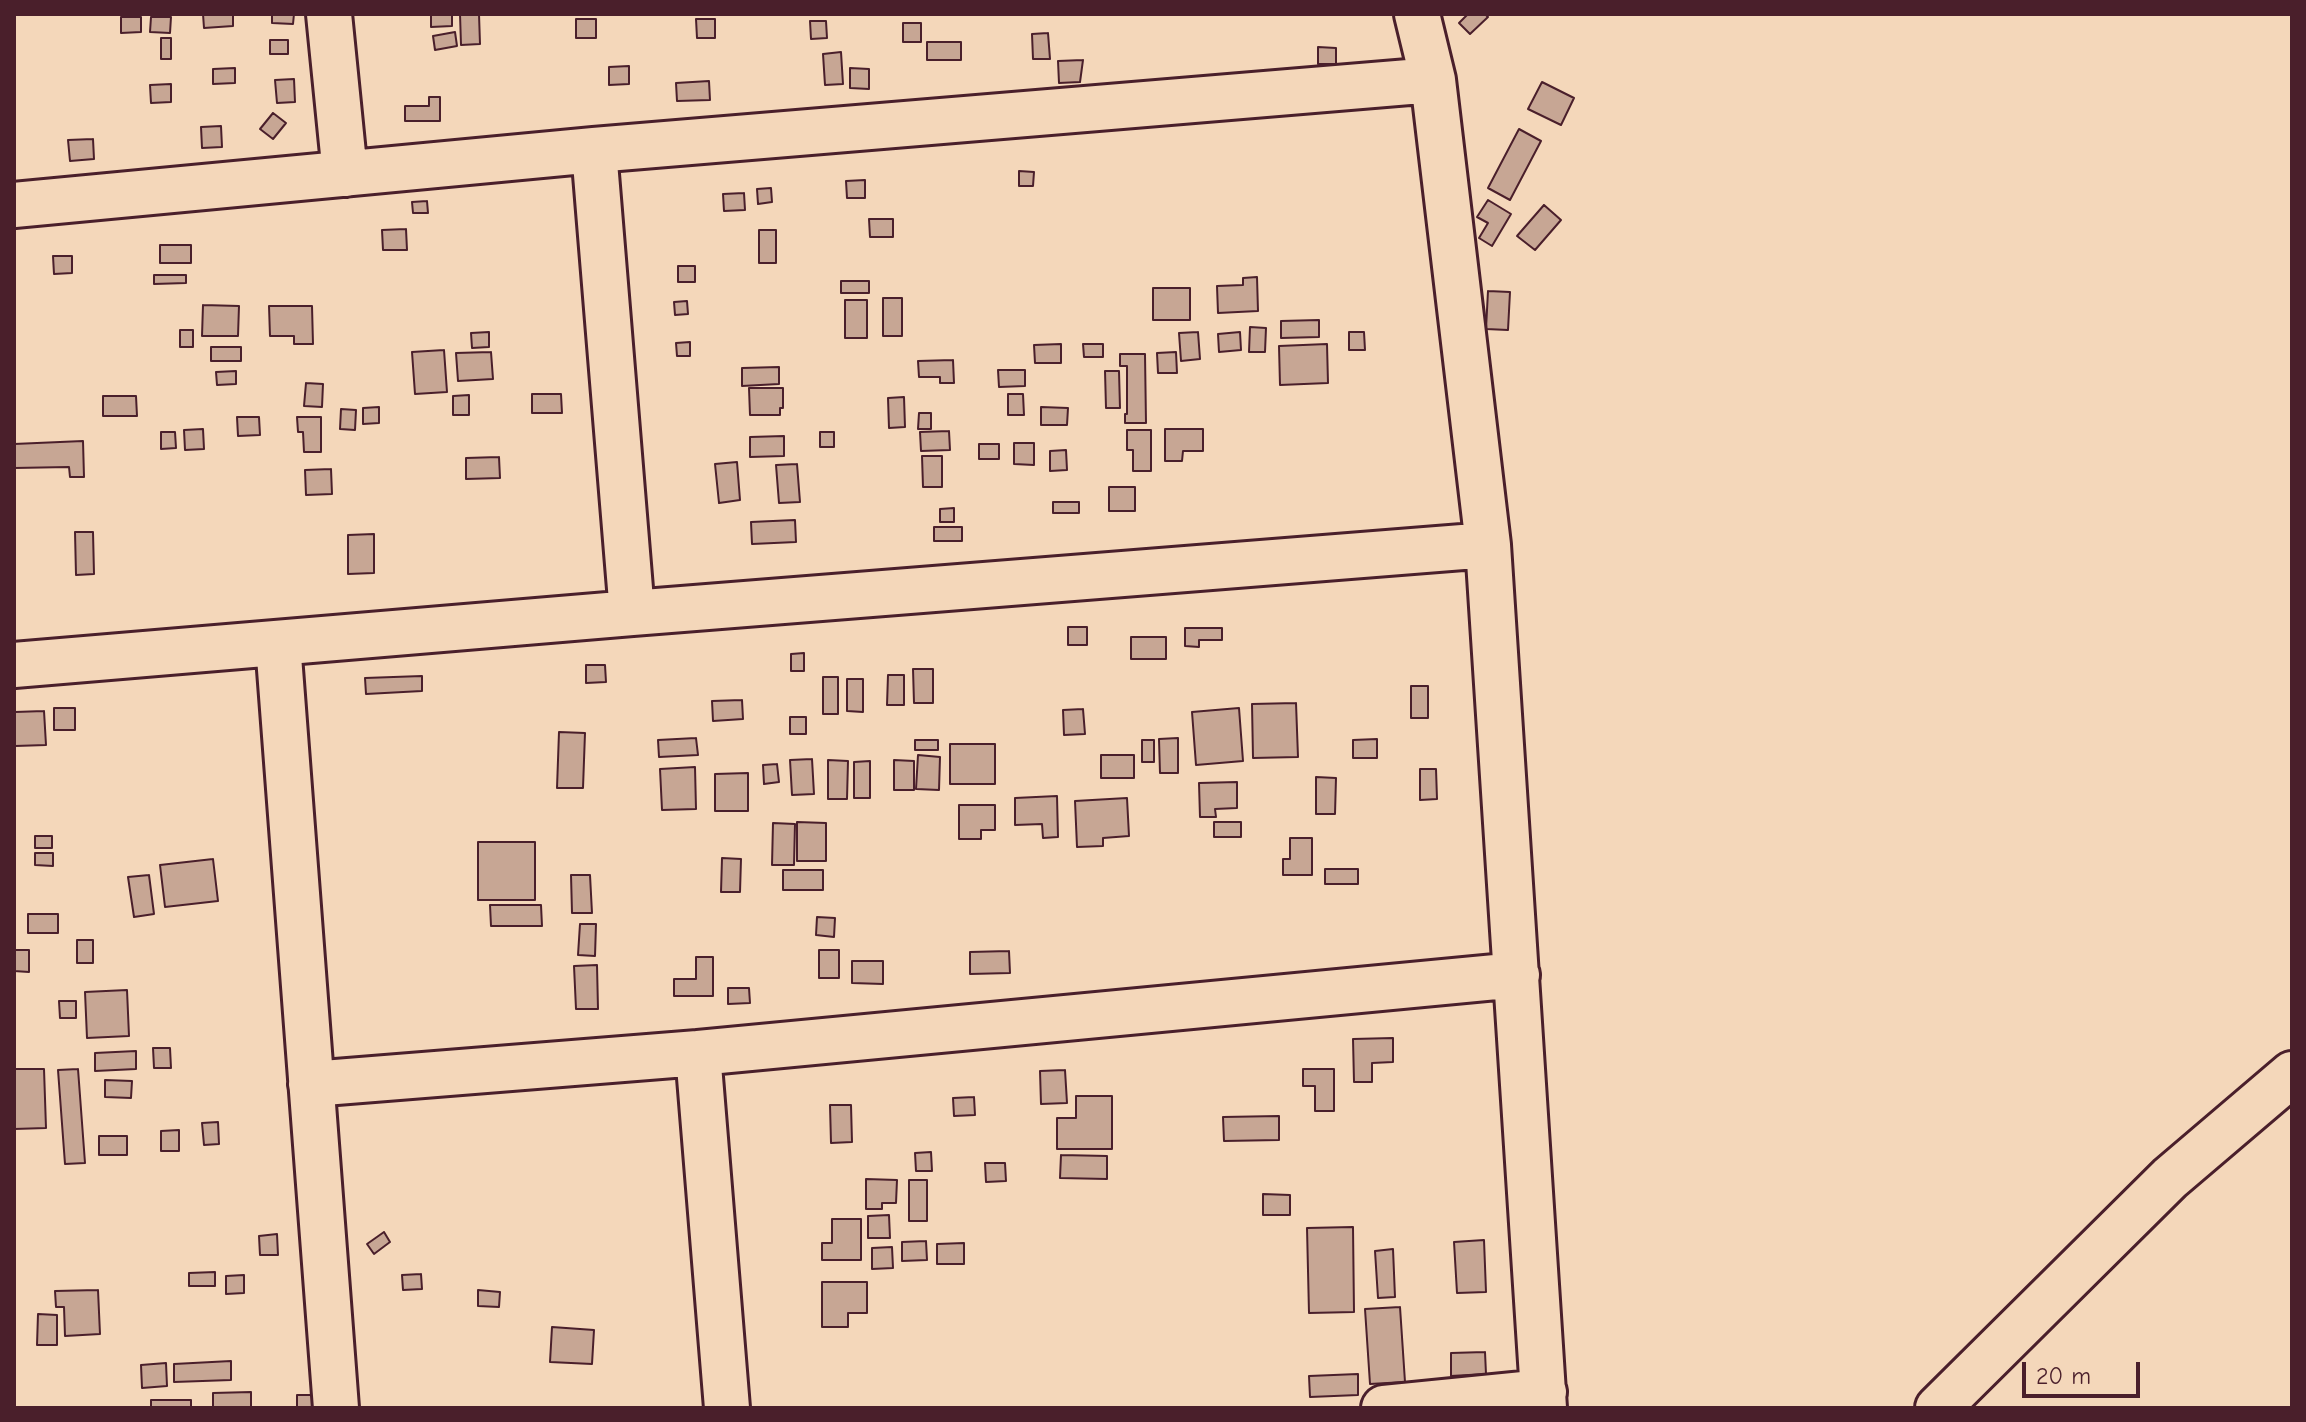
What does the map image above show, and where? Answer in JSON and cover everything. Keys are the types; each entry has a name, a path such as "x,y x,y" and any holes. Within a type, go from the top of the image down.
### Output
{"street":[{"path":"329,14 345,174"},
{"path":"1384,1408 1544,1400 1488,545 1433,80 1417,14"},
{"path":"14,205 594,150 1433,80"},
{"path":"594,150 632,613"},
{"path":"14,665 1488,545"},
{"path":"278,643 336,1408"},
{"path":"311,1084 698,1053 1517,975"},
{"path":"698,1053 727,1408"},
{"path":"1938,1408 2170,1178 2292,1074"}],"building":[{"path":"203,14 233,14 233,26 204,28"},
{"path":"272,14 294,14 293,24 272,23"},
{"path":"431,14 452,14 452,26 431,27"},
{"path":"460,14 479,14 480,44 461,45"},
{"path":"1468,14 1485,14 1488,17 1470,34 1459,23"},
{"path":"121,17 141,17 141,32 121,33"},
{"path":"151,17 171,17 170,33 150,32"},
{"path":"576,19 596,19 596,38 576,38"},
{"path":"696,19 715,19 715,38 697,38"},
{"path":"810,21 826,21 827,38 811,39"},
{"path":"903,23 921,23 921,42 903,42"},
{"path":"455,32 457,46 435,50 433,36"},
{"path":"1048,33 1050,59 1033,59 1032,34"},
{"path":"161,38 171,38 171,59 161,59"},
{"path":"270,40 288,40 288,54 270,54"},
{"path":"927,42 961,42 961,60 927,60"},
{"path":"1318,47 1336,48 1336,64 1318,64"},
{"path":"841,52 843,84 825,85 823,54"},
{"path":"1083,60 1080,82 1059,83 1058,61"},
{"path":"629,66 629,84 609,85 609,67"},
{"path":"235,68 235,83 213,84 213,69"},
{"path":"850,68 869,69 869,89 850,88"},
{"path":"294,79 295,102 277,103 275,80"},
{"path":"709,81 710,100 677,101 676,83"},
{"path":"1542,82 1574,98 1561,125 1528,109"},
{"path":"171,84 171,102 151,103 150,85"},
{"path":"429,97 440,97 440,121 405,121 405,106 429,106"},
{"path":"273,113 286,123 273,139 260,129"},
{"path":"221,126 222,147 202,148 201,127"},
{"path":"1519,129 1541,141 1510,200 1488,188"},
{"path":"93,139 94,159 70,161 68,140"},
{"path":"1019,171 1034,172 1033,186 1019,186"},
{"path":"865,180 865,198 847,198 846,181"},
{"path":"771,188 772,202 758,204 757,189"},
{"path":"744,193 745,210 724,211 723,194"},
{"path":"1488,200 1511,214 1492,246 1479,238 1488,223 1477,217"},
{"path":"427,201 428,213 413,213 412,202"},
{"path":"1544,205 1561,220 1535,250 1517,236"},
{"path":"869,219 893,219 893,237 870,237"},
{"path":"406,229 407,250 383,250 382,230"},
{"path":"759,230 776,230 776,263 759,263"},
{"path":"160,245 191,245 191,263 160,263"},
{"path":"53,256 72,256 72,273 54,274"},
{"path":"678,266 695,266 695,282 678,282"},
{"path":"154,275 186,275 186,283 154,284"},
{"path":"1257,277 1258,311 1218,313 1217,286 1243,285 1243,278"},
{"path":"841,281 869,281 869,293 841,293"},
{"path":"1153,288 1190,288 1190,320 1153,320"},
{"path":"1488,291 1510,292 1508,330 1486,329"},
{"path":"883,298 902,298 902,336 883,336"},
{"path":"845,300 867,300 867,338 845,338"},
{"path":"687,301 688,314 675,315 674,302"},
{"path":"203,305 239,306 238,336 202,336"},
{"path":"269,306 312,306 313,344 294,344 294,336 270,336"},
{"path":"1319,320 1319,337 1281,338 1281,321"},
{"path":"1250,327 1266,328 1265,352 1249,352"},
{"path":"180,330 193,330 193,347 180,347"},
{"path":"489,332 489,347 472,348 471,333"},
{"path":"1198,332 1200,359 1181,361 1179,333"},
{"path":"1240,332 1241,350 1219,352 1218,334"},
{"path":"1349,332 1364,332 1365,350 1349,350"},
{"path":"690,342 690,356 677,356 676,343"},
{"path":"1061,344 1061,363 1035,363 1034,345"},
{"path":"1083,344 1103,344 1103,357 1084,357"},
{"path":"1327,344 1328,383 1280,385 1279,346"},
{"path":"211,347 241,347 241,361 211,361"},
{"path":"444,350 447,392 415,394 412,352"},
{"path":"491,352 493,379 458,381 456,353"},
{"path":"1176,352 1177,373 1158,373 1157,353"},
{"path":"1120,354 1145,354 1146,423 1125,423 1127,366 1120,366"},
{"path":"953,360 954,383 940,383 940,377 919,377 918,361"},
{"path":"779,367 779,384 742,386 742,368"},
{"path":"998,370 1025,370 1025,386 999,387"},
{"path":"236,371 236,384 217,385 216,372"},
{"path":"1105,371 1119,371 1120,408 1106,408"},
{"path":"306,383 323,384 322,407 304,406"},
{"path":"749,388 783,388 780,415 750,415"},
{"path":"532,394 561,394 562,413 532,413"},
{"path":"1008,394 1023,394 1024,415 1008,415"},
{"path":"469,395 469,415 453,415 453,396"},
{"path":"103,396 136,396 137,416 103,416"},
{"path":"904,397 905,427 889,428 888,398"},
{"path":"379,407 379,423 363,424 363,408"},
{"path":"1041,407 1068,408 1067,425 1041,425"},
{"path":"341,409 356,410 355,430 340,429"},
{"path":"919,413 931,413 931,429 918,429"},
{"path":"237,417 259,417 260,435 238,436"},
{"path":"297,417 321,417 321,452 304,452 303,432 298,432"},
{"path":"203,429 204,449 185,450 184,430"},
{"path":"1165,429 1203,429 1203,451 1183,451 1182,461 1165,461"},
{"path":"1127,430 1151,430 1151,471 1133,471 1133,450 1127,450"},
{"path":"949,431 950,450 921,451 920,432"},
{"path":"161,432 175,432 176,448 161,449"},
{"path":"820,432 834,432 834,447 820,447"},
{"path":"784,436 784,456 750,457 750,437"},
{"path":"83,441 84,477 70,477 69,467 14,468 14,444"},
{"path":"1014,443 1034,443 1034,465 1014,464"},
{"path":"979,444 999,444 999,459 979,459"},
{"path":"1066,450 1067,470 1050,471 1050,451"},
{"path":"922,456 942,456 942,487 923,487"},
{"path":"499,457 500,478 466,479 466,458"},
{"path":"737,462 740,500 719,503 715,464"},
{"path":"797,464 800,502 779,503 776,465"},
{"path":"331,469 332,494 306,495 305,470"},
{"path":"1109,487 1135,487 1135,511 1109,511"},
{"path":"1053,502 1079,502 1079,513 1053,513"},
{"path":"954,508 954,522 940,522 940,509"},
{"path":"795,520 796,542 752,544 751,522"},
{"path":"934,527 962,527 962,541 934,541"},
{"path":"75,532 93,532 94,574 76,575"},
{"path":"374,534 374,573 348,574 348,535"},
{"path":"1068,627 1087,627 1087,645 1068,645"},
{"path":"1185,628 1222,628 1222,640 1199,640 1199,647 1185,646"},
{"path":"1131,637 1166,637 1166,659 1131,659"},
{"path":"804,653 804,671 791,671 791,654"},
{"path":"586,665 605,665 606,682 586,683"},
{"path":"913,669 933,669 933,703 914,703"},
{"path":"888,675 904,675 904,705 887,705"},
{"path":"422,676 422,691 366,694 365,678"},
{"path":"823,677 838,677 838,714 823,714"},
{"path":"847,679 863,679 863,712 847,711"},
{"path":"1411,686 1428,686 1428,718 1411,718"},
{"path":"742,700 743,719 713,721 712,701"},
{"path":"1296,703 1298,757 1253,758 1252,704"},
{"path":"54,708 75,708 75,730 54,730"},
{"path":"1239,708 1243,761 1196,765 1192,712"},
{"path":"1083,709 1085,734 1064,735 1063,710"},
{"path":"44,711 46,745 15,746 15,712"},
{"path":"790,717 806,717 806,734 790,734"},
{"path":"559,732 585,733 583,788 557,788"},
{"path":"696,738 698,755 659,757 658,740"},
{"path":"1178,738 1178,773 1160,773 1159,739"},
{"path":"1377,739 1377,758 1353,758 1353,740"},
{"path":"915,740 938,740 938,750 915,750"},
{"path":"1142,740 1154,740 1154,762 1142,762"},
{"path":"950,744 995,744 995,784 950,784"},
{"path":"918,755 940,757 939,790 916,789"},
{"path":"1101,755 1134,755 1134,778 1101,778"},
{"path":"812,759 814,794 792,795 790,760"},
{"path":"828,760 848,761 847,799 828,799"},
{"path":"894,760 914,761 914,790 894,790"},
{"path":"870,761 870,798 854,798 854,762"},
{"path":"777,764 779,782 764,784 763,765"},
{"path":"695,767 696,809 662,810 660,769"},
{"path":"1420,769 1436,769 1437,799 1420,800"},
{"path":"748,773 748,811 715,811 715,774"},
{"path":"1316,777 1336,778 1335,814 1316,814"},
{"path":"1237,782 1237,808 1215,809 1216,817 1200,817 1199,783"},
{"path":"1057,796 1058,837 1043,838 1042,824 1015,825 1015,798"},
{"path":"1127,798 1129,836 1103,838 1103,846 1077,847 1075,801"},
{"path":"959,805 995,805 995,830 981,830 981,839 959,839"},
{"path":"797,822 826,823 826,861 797,861"},
{"path":"1214,822 1241,822 1241,837 1214,837"},
{"path":"773,823 795,824 794,865 772,865"},
{"path":"35,836 52,836 52,848 35,848"},
{"path":"1290,838 1312,838 1312,875 1283,875 1283,859 1290,859"},
{"path":"478,842 535,842 535,900 478,900"},
{"path":"35,853 53,853 53,866 35,865"},
{"path":"722,858 741,859 740,892 721,892"},
{"path":"213,859 218,901 165,907 160,865"},
{"path":"1325,869 1358,869 1358,884 1325,884"},
{"path":"783,870 823,870 823,890 783,890"},
{"path":"149,875 154,914 134,917 128,877"},
{"path":"571,875 590,875 592,913 572,913"},
{"path":"490,905 541,905 542,926 491,926"},
{"path":"28,914 58,914 58,933 28,933"},
{"path":"817,917 835,918 834,937 816,935"},
{"path":"580,924 596,924 595,956 578,955"},
{"path":"77,940 93,940 93,963 77,963"},
{"path":"14,950 29,950 29,972 14,971"},
{"path":"819,950 839,950 839,978 819,978"},
{"path":"1009,951 1010,973 970,974 970,952"},
{"path":"696,957 713,957 713,996 674,996 674,979 696,979"},
{"path":"852,961 883,961 883,984 852,983"},
{"path":"597,965 598,1009 576,1009 574,966"},
{"path":"728,988 749,988 750,1003 728,1004"},
{"path":"127,990 129,1036 87,1038 85,992"},
{"path":"59,1001 76,1001 76,1018 60,1018"},
{"path":"1393,1038 1393,1062 1372,1063 1372,1082 1354,1082 1353,1039"},
{"path":"153,1048 170,1048 171,1068 154,1068"},
{"path":"136,1051 136,1069 95,1071 95,1053"},
{"path":"14,1069 44,1069 46,1128 14,1129"},
{"path":"78,1069 85,1163 65,1164 58,1070"},
{"path":"1303,1069 1334,1069 1334,1111 1315,1111 1315,1086 1303,1086"},
{"path":"1065,1070 1067,1103 1041,1104 1040,1071"},
{"path":"105,1080 132,1081 131,1098 105,1097"},
{"path":"1076,1096 1112,1096 1112,1149 1057,1149 1057,1118 1076,1118"},
{"path":"974,1097 975,1115 954,1116 953,1098"},
{"path":"830,1105 851,1105 852,1142 831,1143"},
{"path":"1279,1116 1279,1140 1224,1141 1223,1117"},
{"path":"218,1122 219,1144 204,1145 202,1123"},
{"path":"179,1130 179,1151 161,1151 161,1131"},
{"path":"99,1136 127,1136 127,1155 99,1155"},
{"path":"931,1152 932,1171 916,1171 915,1153"},
{"path":"1061,1155 1107,1156 1107,1179 1060,1178"},
{"path":"985,1163 1005,1163 1006,1181 986,1182"},
{"path":"866,1179 897,1180 896,1203 882,1203 882,1209 866,1209"},
{"path":"909,1180 927,1180 927,1221 909,1221"},
{"path":"1263,1194 1290,1195 1290,1215 1263,1215"},
{"path":"889,1215 890,1238 868,1238 868,1216"},
{"path":"832,1219 861,1219 861,1260 822,1260 822,1243 832,1243"},
{"path":"1353,1227 1354,1312 1309,1313 1307,1228"},
{"path":"384,1232 390,1242 374,1254 367,1244"},
{"path":"277,1234 278,1255 260,1255 259,1236"},
{"path":"1484,1240 1486,1292 1457,1293 1454,1242"},
{"path":"926,1241 927,1260 902,1261 902,1242"},
{"path":"964,1243 964,1264 937,1264 937,1244"},
{"path":"892,1247 893,1268 872,1269 872,1248"},
{"path":"1393,1249 1395,1297 1378,1298 1375,1251"},
{"path":"215,1272 215,1286 189,1286 189,1273"},
{"path":"421,1274 422,1289 403,1290 402,1275"},
{"path":"244,1275 244,1293 226,1294 226,1276"},
{"path":"822,1282 867,1282 867,1313 848,1313 848,1327 822,1327"},
{"path":"98,1290 100,1334 65,1336 64,1307 56,1307 55,1291"},
{"path":"478,1290 500,1292 499,1307 478,1306"},
{"path":"1400,1307 1405,1382 1370,1384 1365,1309"},
{"path":"38,1314 57,1315 57,1345 37,1345"},
{"path":"552,1327 594,1330 592,1364 550,1362"},
{"path":"1485,1352 1486,1374 1451,1376 1451,1353"},
{"path":"231,1361 231,1380 174,1382 174,1364"},
{"path":"166,1363 167,1386 142,1388 141,1365"},
{"path":"1358,1374 1358,1395 1310,1397 1309,1376"},
{"path":"251,1392 251,1408 213,1408 213,1393"},
{"path":"297,1395 312,1395 312,1408 297,1408"},
{"path":"151,1400 191,1400 191,1408 151,1408"}]}
